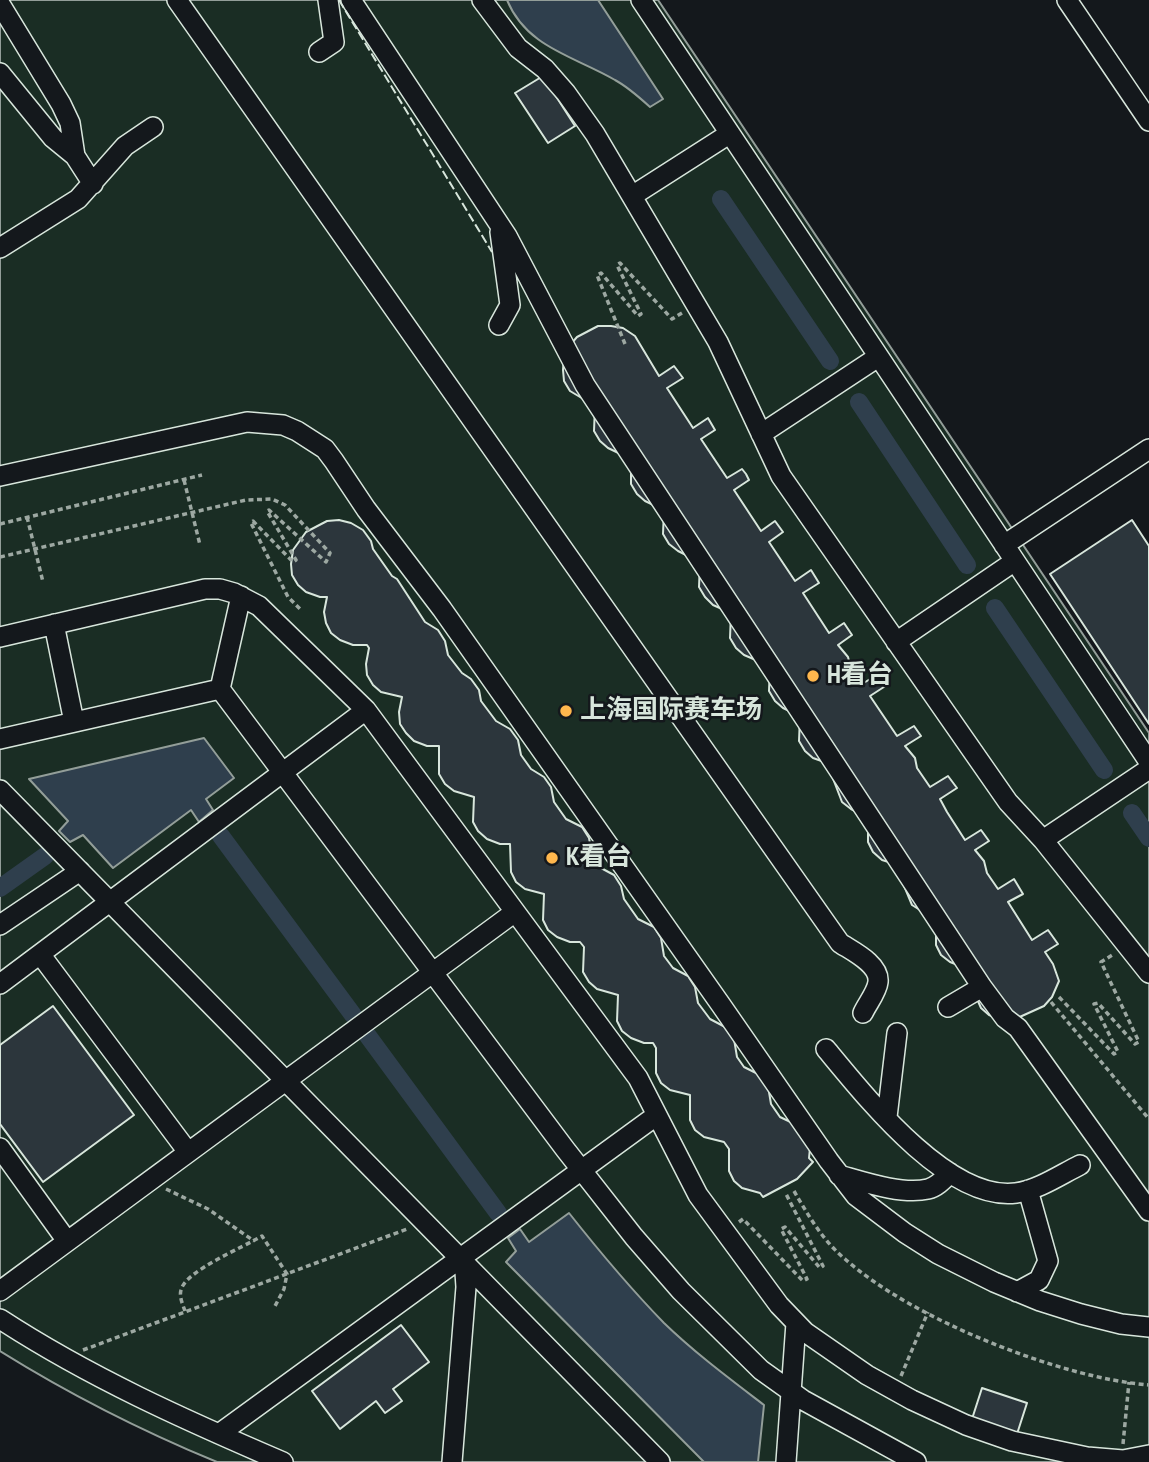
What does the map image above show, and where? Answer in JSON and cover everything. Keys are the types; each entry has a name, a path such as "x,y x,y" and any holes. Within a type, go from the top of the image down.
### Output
{"street":[{"path":"177,0 840,943 863,958 874,970 878,984 863,1013"},
{"path":"319,52 334,42 328,0"},
{"path":"351,0 499,224 585,385 982,987 1005,1018 1018,1028 1149,1211"},
{"path":"482,0 518,48 545,69 566,93 595,134 718,342 781,476 1008,803 1044,840 1149,972"},
{"path":"641,0 1149,762"},
{"path":"1067,0 1149,121"},
{"path":"0,4 61,104 70,123 75,156"},
{"path":"0,73 53,138 75,156 93,184"},
{"path":"0,248 62,211 93,184 125,146 153,127"},
{"path":"632,196 729,134"},
{"path":"499,224 510,305 499,325"},
{"path":"761,433 878,357"},
{"path":"0,476 247,422 283,425 305,435 325,449 457,631 856,1196 938,1254 1017,1292 1081,1314 1121,1324 1149,1327"},
{"path":"897,642 1149,449"},
{"path":"0,637 205,589 220,589 259,606 366,710 638,1078 698,1195 779,1305 796,1323 827,1349 867,1375 966,1425 1012,1441 1087,1457 1120,1461 1149,1455"},
{"path":"220,689 241,596"},
{"path":"54,624 74,722"},
{"path":"0,739 220,689"},
{"path":"220,689 581,1170 681,1291 761,1370 848,1427 916,1462"},
{"path":"0,984 366,710"},
{"path":"1044,840 1149,769"},
{"path":"0,790 660,1462"},
{"path":"0,925 80,871"},
{"path":"0,1291 515,912"},
{"path":"40,954 188,1152"},
{"path":"948,1007 982,987"},
{"path":"887,1118 897,1033"},
{"path":"826,1049 887,1118 928,1159 975,1185 993,1191 1016,1193 1080,1166"},
{"path":"219,1434 657,1115"},
{"path":"0,1148 67,1241"},
{"path":"839,1175 881,1186 925,1190 936,1186 950,1172"},
{"path":"1017,1292 1039,1280 1048,1261 1028,1190"},
{"path":"452,1462 466,1287 461,1258"},
{"path":"466,1287 477,1282 490,1288"},
{"path":"786,1462 796,1323"},
{"path":"5,1329 134,1395 283,1462"}],"path":[{"path":"625,344 597,275 601,273 638,316 640,314 617,265 620,263 662,307"},
{"path":"0,524 202,475"},
{"path":"184,480 200,545"},
{"path":"0,557 255,499 272,499 285,505 330,553 326,562 270,510 267,511 296,560 293,562 253,521 251,523 288,597 300,609"},
{"path":"27,517 44,582"},
{"path":"1059,997 1114,1054 1118,1052 1094,1004 1098,1003 1135,1044 1139,1042 1101,962 1127,945"},
{"path":"1051,1002 1149,1119"},
{"path":"149,1181 208,1209 254,1241"},
{"path":"794,1191 810,1219 843,1258 868,1278 928,1312 1021,1354 1149,1385"},
{"path":"762,1239 803,1281 807,1279 781,1229 785,1227 820,1268 823,1266 785,1192"},
{"path":"63,1357 425,1222"},
{"path":"185,1311 180,1292 185,1282 216,1259 262,1236 286,1274 284,1289 274,1308"},
{"path":"909,1357 928,1312"},
{"path":"1126,1428 1129,1382"}],"green space":[{"name":"上海国际赛车场","path":"0,0 658,0 1149,733 1149,1462 217,1462 106,1411 0,1351"}],"water":[{"path":"507,0 598,0 663,99 650,107 620,83 553,49 527,29"},
{"path":"204,738 234,778 206,799 213,810 199,822 191,810 113,868 83,835 70,842 59,831 68,821 29,779"},
{"path":"569,1213 664,1323 764,1405 758,1462 704,1462 506,1262 516,1251 508,1238 520,1229 529,1242"}],"building":[{"path":"543,76 575,126 548,143 515,93"},
{"name":"H看台","path":"598,326 623,328 635,336 659,376 674,366 683,378 667,388 693,428 708,418 715,430 701,439 727,478 742,469 746,474 749,480 734,490 761,531 775,521 783,532 769,542 795,581 811,570 819,583 803,593 829,633 844,623 852,635 838,645 848,657 862,684 880,673 887,685 870,696 897,736 914,726 921,736 905,746 915,758 917,768 930,787 948,776 957,788 940,799 965,840 981,830 989,841 975,850 984,861 987,873 998,889 1014,879 1023,894 1008,902 1032,940 1048,930 1058,944 1045,952 1059,981 1052,997 1044,1006 1013,1020 1002,1020 989,1015 981,1008 963,967 941,955 936,945 936,920 912,905 895,864 882,860 873,852 868,842 868,818 842,802 827,763 813,758 805,751 799,741 800,716 783,708 769,691 770,666 744,655 736,648 730,638 731,613 713,605 699,587 700,562 669,544 663,534 664,510 637,494 631,484 631,459 600,441 594,431 595,406 570,391 564,381 563,370 564,356 571,344 577,337"},
{"name":"K看台","path":"339,520 363,530 373,549 397,579 425,622 438,630 445,641 448,655 479,690 481,701 496,721 510,729 518,740 521,755 531,769 544,777 551,787 554,802 566,819 582,827 589,838 592,854 601,868 614,875 621,886 624,899 638,919 654,927 661,938 664,956 673,968 688,976 695,987 698,1003 710,1019 727,1028 734,1039 737,1057 744,1067 760,1075 768,1086 771,1104 780,1117 799,1126 810,1148 809,1158 813,1162 797,1179 763,1197 760,1193 742,1188 734,1181 729,1171 729,1149 724,1142 704,1137 695,1130 690,1120 690,1095 670,1090 661,1083 656,1073 656,1048 653,1043 631,1038 622,1031 617,1021 618,995 597,989 589,982 583,972 584,947 580,942 570,942 548,930 543,920 544,894 525,889 516,882 511,872 510,844 500,844 487,839 478,831 473,822 474,797 454,791 445,784 439,774 439,746 427,746 414,741 400,724 402,697 381,692 373,685 367,675 367,645 353,645 331,633 324,612 327,597 306,592 298,585 292,575 291,564 293,550 306,532 327,521"},
{"path":"1132,520 1149,546 1149,724 1050,574"},
{"path":"53,1006 134,1115 43,1182 0,1124 0,1045"},
{"path":"401,1325 429,1362 393,1389 402,1401 385,1413 376,1401 340,1429 312,1391"},
{"path":"982,1388 1027,1403 1017,1434 972,1419"}],"waterway":[{"path":"721,199 830,361"},
{"path":"859,402 967,565"},
{"path":"995,608 1104,770"},
{"path":"1132,813 1149,838"},
{"path":"221,836 353,1015"},
{"path":"0,888 45,856"},
{"path":"368,1036 498,1213"}],"fence":[{"path":"339,0 492,252"}],"place":[{"name":"H看台","path":"813,676"},
{"name":"上海国际赛车场","path":"566,711"},
{"name":"K看台","path":"552,858"}]}
